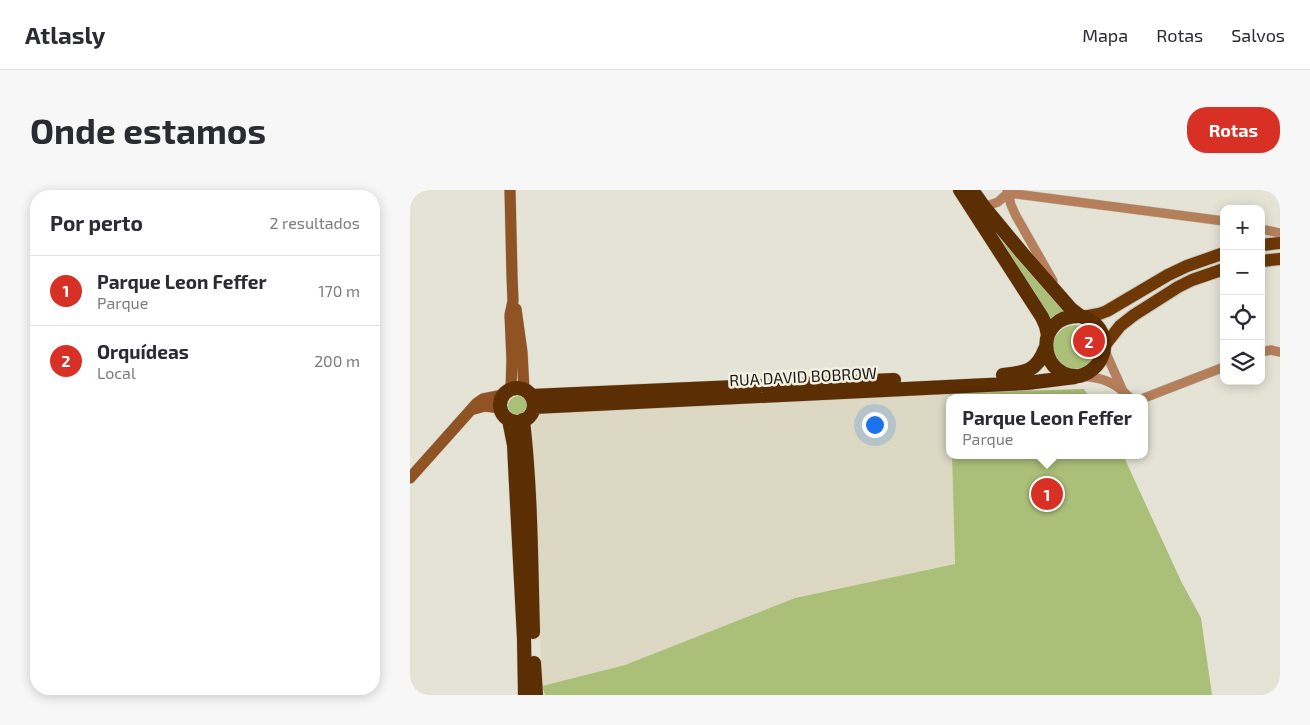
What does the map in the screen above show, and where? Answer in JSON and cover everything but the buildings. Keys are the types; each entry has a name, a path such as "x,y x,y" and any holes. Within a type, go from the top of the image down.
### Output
{"highway":[{"path":"960,190 1042,316 1046,326 1051,362 1054,366 1064,373 1078,376 1097,365 1102,358 1105,348 1103,335 1098,327 1082,317 1059,295 1022,254 972,190"},
{"name":"RUA DAVID BOBROW","path":"517,397 1015,374 1026,372 1040,360 1052,328 1060,321 1067,317 1082,317"},
{"name":"RUA DAVID BOBROW","path":"517,397 1026,383 1078,376"},
{"path":"517,397 530,415 516,420 503,414 517,397"},
{"path":"516,420 514,445 524,639 534,694"}],"main road":[{"path":"410,478 481,400 517,397 518,314 513,300 510,190"},
{"path":"1265,245 1280,243"},
{"path":"1082,317 1107,311 1168,275 1220,254"},
{"path":"1265,261 1280,259"},
{"path":"1105,348 1120,326 1134,315 1192,280 1220,270"}],"street":[{"path":"984,207 998,202 1008,191"},
{"path":"1008,191 1220,220"},
{"path":"1008,191 1016,216 1059,295"},
{"path":"1265,230 1280,233"},
{"path":"1105,348 1122,389"},
{"path":"1265,351 1271,350 1280,352"},
{"path":"1148,396 1220,369"},
{"path":"1078,376 1103,379 1116,385 1126,394"}],"shaded area":[{"path":"950,393 946,394 946,459 952,459 955,564 795,598 625,665 542,686 532,422 534,416 539,412"}],"green space":[{"path":"983,213 1068,315 1051,325"},
{"path":"1071,325 1079,325 1091,331 1097,347 1091,363 1079,369 1071,369 1059,363 1053,351 1053,343 1059,331"},
{"path":"1084,389 1087,394 950,394"},
{"path":"518,396 525,399 528,406 525,413 518,416 511,413 508,406 511,399"},
{"path":"952,459 1125,459 1181,581 1201,618 1212,695 545,695 542,686 625,665 795,598 955,564"}],"place":[{"name":"Orquídeas","path":"1089,341"},
{"name":"Parque Leon Feffer","path":"1047,494"}]}
